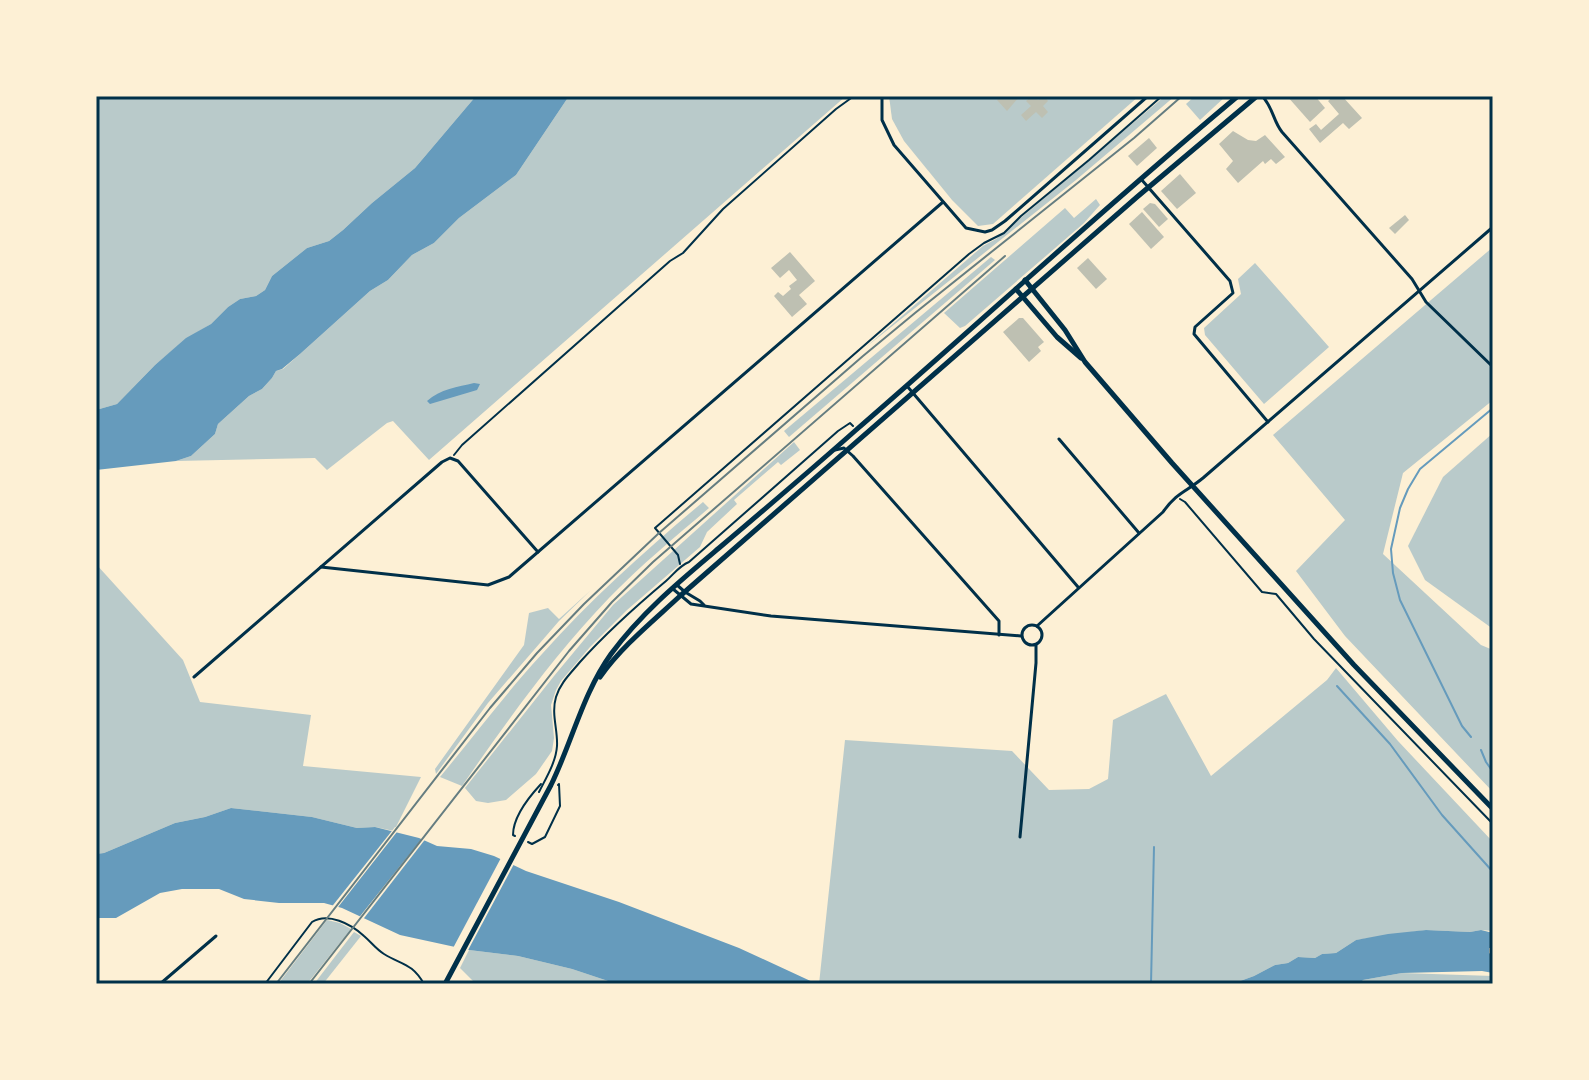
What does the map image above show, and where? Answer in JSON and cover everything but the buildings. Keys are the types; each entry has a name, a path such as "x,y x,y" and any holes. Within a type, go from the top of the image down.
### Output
{"highway":[{"path":"445,984 547,784 564,757 600,671 646,613 1238,96"},
{"path":"588,695 617,656 683,594 1148,188 1259,96"},
{"path":"1025,280 1065,330 1085,362"},
{"path":"1016,289 1057,337 1085,362 1354,665 1493,809"},
{"path":"707,558 718,559 752,534"}],"street":[{"path":"882,96 882,120 894,145 966,228 985,232 998,227 1148,96"},
{"path":"1259,96 1272,110 1276,124 1412,279 1426,302 1493,367"},
{"path":"1140,179 1230,281 1233,293 1195,327 1194,334 1268,422"},
{"path":"321,567 488,585 509,577 943,202"},
{"path":"1037,626 1163,512 1183,490 1193,486 1493,227"},
{"path":"907,386 1078,587"},
{"path":"1059,439 1139,533"},
{"path":"831,452 842,448 848,450 999,621 999,635"},
{"path":"194,677 450,458 458,461 538,552"},
{"path":"675,587 704,605 771,616 1021,636"},
{"path":"1032,625 1042,632 1041,640 1036,645 1028,645 1021,636 1024,628 1032,625"},
{"path":"1020,837 1036,645"},
{"path":"160,984 216,936"}],"path":[{"path":"450,458 629,297 683,253 723,209 854,96"},
{"path":"680,565 678,555 655,528 957,264 1004,233 1162,96"},
{"path":"547,784 557,750 554,710 561,685 603,636 674,574 680,565 689,562 850,423"},
{"path":"1176,497 1185,502 1262,592 1276,594 1314,639 1493,824"},
{"path":"265,984 312,922 322,918 359,931 381,952 412,968 424,984"}],"shaded area":[{"path":"96,96 476,96 415,168 343,230 329,241 307,248 272,276 265,290 256,296 240,299 211,324 186,339 117,404 96,410"},
{"path":"569,96 846,96 429,460 393,421 327,470 315,458 176,461 191,456 215,434 218,424 249,396 262,389 276,371 283,369 370,291 388,280 412,255 434,243 459,218 516,175"},
{"path":"889,96 1139,96 993,224 978,226 952,200 904,141 892,119"},
{"path":"1165,96 1175,96 1076,180 866,347 983,246 996,239"},
{"path":"1195,96 1226,96 1200,120 1186,104"},
{"path":"1096,199 1100,205 1084,223 965,326 960,328 944,313 1065,208 1074,218"},
{"path":"1493,247 1493,400 1403,473 1383,554 1481,645 1493,650 1493,792 1345,636 1296,571 1345,520 1273,435"},
{"path":"991,257 995,260 789,437 784,431"},
{"path":"1255,263 1329,347 1264,404 1205,335 1204,328 1241,294 1238,279"},
{"path":"1493,433 1493,629 1425,580 1408,546 1443,477"},
{"path":"794,442 800,450 781,465 778,462 734,500 737,504 707,532 700,547 627,610 561,681 551,705 552,751 536,774 506,800 476,801 465,788 613,605"},
{"path":"703,502 709,508 621,586 569,642 462,786 440,777 516,684 580,614"},
{"path":"96,564 183,660 200,702 311,715 303,766 421,777 394,831 375,827 357,828 312,817 231,808 175,823 96,854"},
{"path":"591,590 559,621 488,703 436,774 435,769 524,645 529,613 548,608 559,619"},
{"path":"1336,668 1398,741 1493,842 1493,931 1426,930 1356,940 1336,953 1315,958 1298,957 1232,984 819,984 845,740 1012,751 1049,790 1089,789 1108,779 1113,720 1166,694 1211,776 1327,680"},
{"path":"327,920 351,929 307,984 278,984"},
{"path":"354,932 361,936 323,984 314,984"},
{"path":"469,950 518,956 617,984 476,984 460,968"},
{"path":"1402,973 1493,976 1493,984 1360,984 1363,980"}],"water":[{"path":"476,96 569,96 516,175 459,218 434,243 412,255 388,280 370,291 300,354 276,371 262,389 249,396 218,424 215,434 191,456 176,461 96,470 96,410 117,404 186,338 211,324 240,299 256,296 265,290 272,276 307,248 329,241 343,230 415,168"},
{"path":"480,384 477,390 430,404 427,401 443,391"},
{"path":"231,808 312,817 357,828 375,827 437,846 471,849 739,948 817,984 617,984 518,956 469,950 400,935 324,903 244,899 219,889 182,889 160,893 116,918 96,918 96,854 175,823"},
{"path":"1426,930 1481,930 1493,933 1493,948 1489,948 1489,953 1493,956 1493,973 1402,973 1363,980 1360,984 1232,984 1298,957 1315,958 1336,953 1356,940"}],"pier":[{"path":"395,827 400,828 335,911 330,909"},
{"path":"424,836 427,837 361,922 357,920"},
{"path":"502,856 515,862 466,954 452,950"}],"waterway":[{"path":"1471,737 1462,726 1400,600 1391,549 1400,508 1420,469 1493,408"},
{"path":"1337,686 1390,744 1442,815 1493,872"},
{"path":"1481,750 1493,772"},
{"path":"1151,984 1154,847"}],"railway":[{"path":"276,984 490,708 584,604 659,533 863,356 1182,96"},
{"path":"309,984 569,651 612,602 653,562 1005,256"}]}
